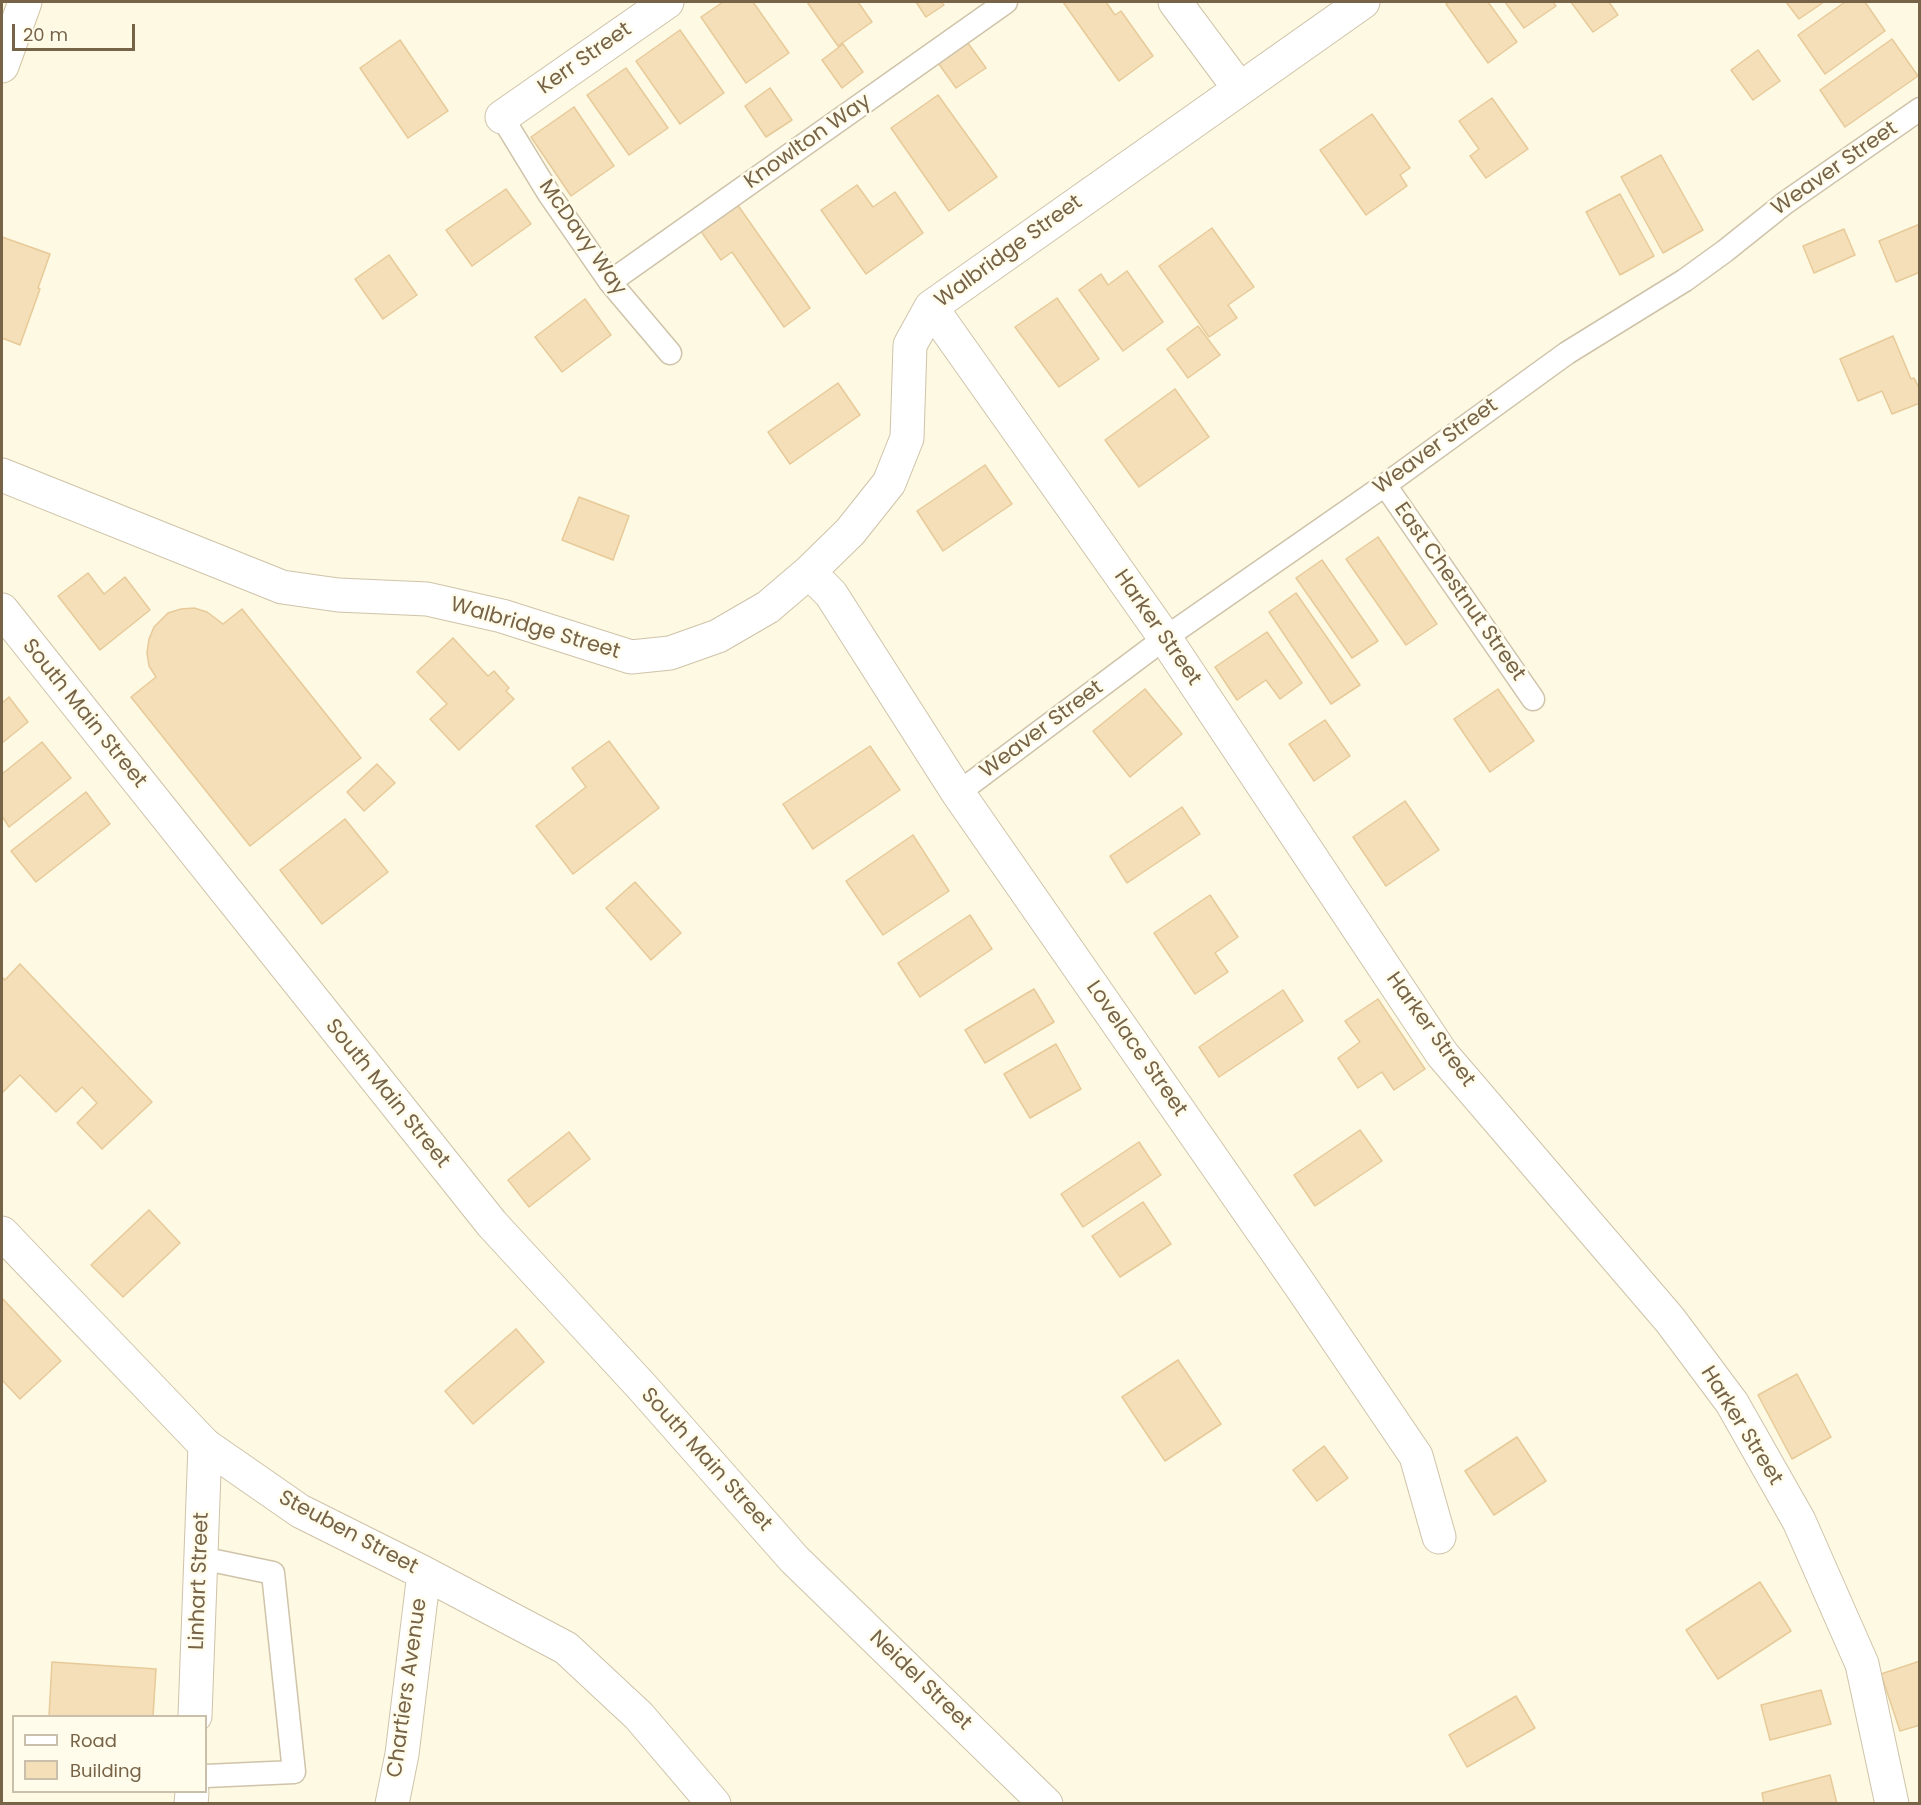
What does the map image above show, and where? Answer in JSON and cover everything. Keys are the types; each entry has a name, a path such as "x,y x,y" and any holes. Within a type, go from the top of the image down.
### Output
{"street":[{"path":"2,66 25,2"},
{"name":"Kerr Street","path":"502,117 668,2"},
{"path":"1175,2 1239,88"},
{"name":"Walbridge Street","path":"2,475 282,586 338,595 427,599 502,616 631,657 670,653 718,636 768,607 809,572 850,532 889,483 907,438 910,345 931,307 1363,2"},
{"name":"Harker Street","path":"931,307 1165,638 1442,1054 1670,1320 1732,1403 1799,1521 1862,1664 1892,1803"},
{"name":"Lovelace Street","path":"809,572 831,594 958,793 1416,1456 1440,1537"},
{"name":"South Main Street","path":"2,610 492,1224 643,1388 794,1559"},
{"name":"Steuben Street","path":"2,1233 205,1444 300,1511 566,1648 639,1716 714,1803"},
{"name":"Linhart Street","path":"195,1715 205,1444"},
{"name":"Neidel Street","path":"794,1559 1046,1803"},
{"name":"Chartiers Avenue","path":"392,1803 402,1754 424,1573"}],"lane":[{"name":"Knowlton Way","path":"610,282 1006,2"},
{"name":"Weaver Street","path":"958,793 1165,638 1386,485 1567,353 1685,280 1785,202 1920,109"},
{"name":"McDavy Way","path":"502,117 549,194 610,282 670,353"},
{"name":"East Chestnut Street","path":"1386,485 1533,699"},
{"path":"201,1558 273,1573 294,1772 207,1776"}],"building":[{"path":"723,2 753,2 789,53 746,83 701,17"},
{"path":"807,2 858,2 872,22 838,46"},
{"path":"916,2 941,2 944,5 926,17"},
{"path":"1063,2 1106,2 1115,15 1121,11 1153,56 1119,81"},
{"path":"1449,2 1488,2 1517,42 1488,63 1446,4"},
{"path":"1505,2 1553,2 1556,6 1524,28"},
{"path":"1571,2 1609,2 1618,15 1593,32"},
{"path":"1786,2 1824,2 1799,19"},
{"path":"1845,2 1865,2 1885,31 1825,74 1798,35"},
{"path":"680,30 724,93 680,124 636,61"},
{"path":"965,39 986,68 956,88 936,60"},
{"path":"1892,39 1918,76 1845,127 1820,90"},
{"path":"400,40 448,111 408,138 360,68"},
{"path":"843,44 863,72 842,88 822,60"},
{"path":"1758,50 1780,81 1753,100 1731,70"},
{"path":"626,68 668,128 629,155 587,95"},
{"path":"770,88 792,120 766,137 745,106"},
{"path":"938,95 997,177 949,211 891,128"},
{"path":"1492,98 1528,149 1486,178 1470,156 1479,149 1459,121"},
{"path":"574,107 614,166 571,196 531,137"},
{"path":"1372,114 1410,168 1400,175 1407,186 1366,215 1320,150"},
{"path":"1661,155 1703,230 1663,253 1621,177"},
{"path":"857,185 873,207 895,192 923,233 866,274 821,210"},
{"path":"506,189 531,224 472,266 446,230"},
{"path":"1620,194 1654,256 1620,275 1586,212"},
{"path":"737,204 810,308 784,327 732,252 721,260 700,230"},
{"path":"1920,224 1920,272 1896,282 1879,241"},
{"path":"1212,228 1254,287 1228,305 1237,318 1209,337 1159,266"},
{"path":"1844,229 1855,255 1814,273 1803,246"},
{"path":"2,237 50,254 20,345 2,338"},
{"path":"389,255 417,295 383,319 355,279"},
{"path":"1127,271 1163,322 1123,351 1079,290 1101,274 1108,285"},
{"path":"1057,298 1099,359 1059,387 1015,327"},
{"path":"585,299 611,335 562,372 535,337"},
{"path":"1198,326 1220,355 1188,378 1167,349"},
{"path":"1893,336 1911,379 1914,378 1920,390 1920,403 1892,414 1882,391 1858,401 1840,359"},
{"path":"838,383 860,415 790,464 768,432"},
{"path":"1175,389 1209,437 1139,487 1105,440"},
{"path":"985,465 1012,504 943,551 917,511"},
{"path":"579,497 629,516 613,560 562,540"},
{"path":"1378,537 1437,624 1406,645 1346,559"},
{"path":"1322,560 1378,641 1352,658 1296,578"},
{"path":"88,573 104,594 125,577 150,610 100,650 58,596"},
{"path":"1296,593 1360,685 1331,704 1269,612"},
{"path":"194,608 207,612 223,624 242,609 361,758 250,846 131,697 156,677 149,666 147,653 154,627 168,613"},
{"path":"1267,632 1302,683 1280,699 1266,680 1237,700 1215,667"},
{"path":"453,638 488,676 494,671 509,688 506,691 514,699 459,750 430,719 447,704 417,672"},
{"path":"1145,689 1182,734 1130,777 1093,731"},
{"path":"1498,689 1534,741 1490,772 1454,719"},
{"path":"9,697 28,722 2,743 2,703"},
{"path":"1325,720 1350,756 1314,781 1289,744"},
{"path":"609,741 659,808 573,874 536,826 586,787 572,768"},
{"path":"42,742 71,778 9,827 2,816 2,774"},
{"path":"870,746 900,790 813,849 783,804"},
{"path":"377,764 395,783 364,811 347,792"},
{"path":"86,792 110,824 36,882 11,851"},
{"path":"1405,801 1439,850 1386,886 1353,837"},
{"path":"1182,807 1200,834 1127,883 1110,856"},
{"path":"345,819 388,872 322,924 280,870"},
{"path":"913,835 949,891 883,935 846,881"},
{"path":"635,882 681,933 651,960 606,908"},
{"path":"1210,895 1238,937 1215,953 1228,972 1195,994 1154,933"},
{"path":"970,915 992,949 920,997 898,963"},
{"path":"20,964 152,1102 102,1149 77,1123 97,1103 82,1087 56,1112 20,1075 2,1093 2,977 5,980"},
{"path":"1034,989 1054,1022 985,1063 965,1030"},
{"path":"1283,990 1303,1021 1219,1077 1199,1047"},
{"path":"1378,999 1425,1069 1394,1090 1382,1072 1358,1088 1338,1058 1360,1042 1345,1021"},
{"path":"1056,1044 1081,1089 1030,1118 1004,1074"},
{"path":"1360,1130 1382,1161 1315,1206 1294,1175"},
{"path":"569,1132 590,1159 529,1207 508,1180"},
{"path":"1139,1142 1161,1175 1083,1227 1061,1194"},
{"path":"1143,1202 1171,1244 1120,1277 1092,1236"},
{"path":"149,1210 180,1243 123,1297 91,1265"},
{"path":"2,1298 61,1361 20,1399 2,1380"},
{"path":"516,1329 544,1362 473,1424 445,1391"},
{"path":"1178,1360 1221,1424 1165,1461 1122,1397"},
{"path":"1797,1374 1831,1437 1792,1459 1758,1395"},
{"path":"1517,1437 1546,1481 1494,1515 1465,1471"},
{"path":"1324,1446 1348,1478 1317,1501 1293,1470"},
{"path":"1760,1582 1791,1631 1718,1679 1686,1630"},
{"path":"1920,1661 1920,1725 1900,1731 1881,1674"},
{"path":"52,1662 156,1669 153,1715 49,1715"},
{"path":"1821,1690 1831,1724 1770,1740 1761,1705"},
{"path":"1516,1696 1535,1728 1467,1767 1449,1735"},
{"path":"1830,1775 1837,1804 1764,1804 1762,1793"}]}
